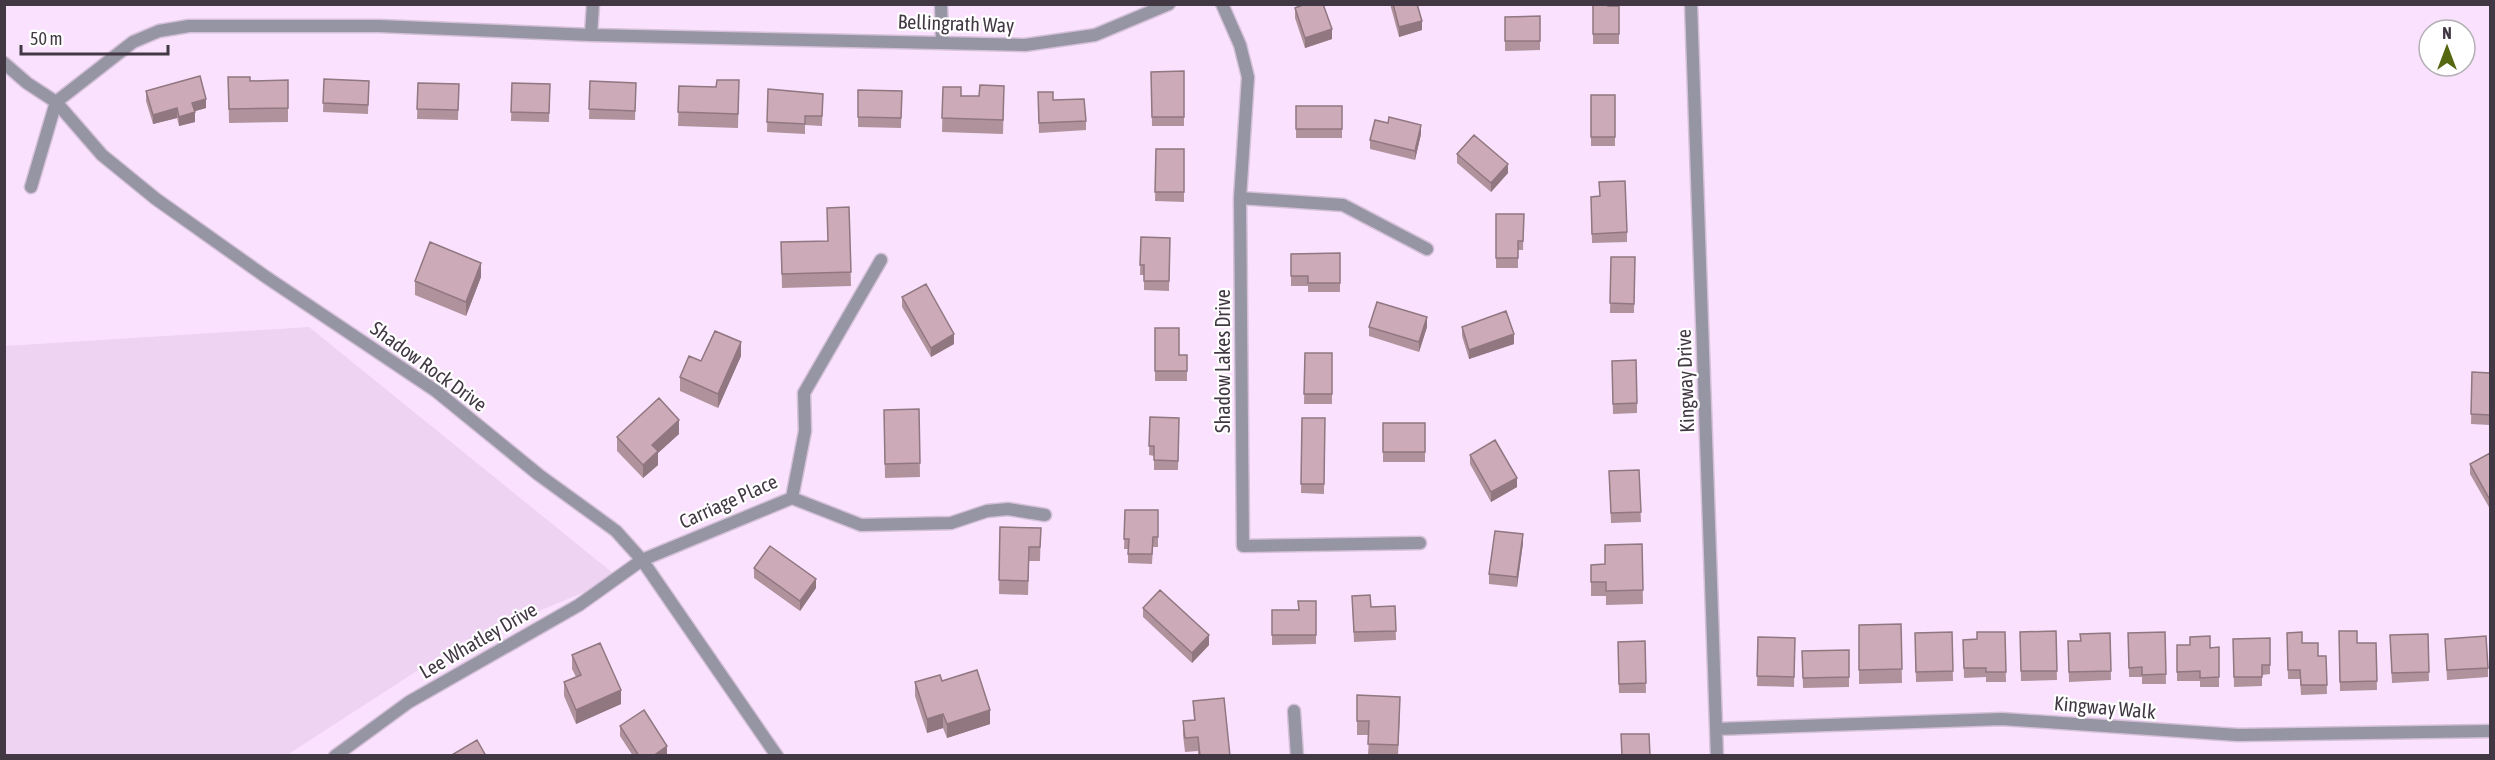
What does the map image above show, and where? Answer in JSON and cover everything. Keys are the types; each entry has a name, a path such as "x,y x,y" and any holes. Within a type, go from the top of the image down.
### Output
{"street":[{"path":"591,36 593,4"},
{"path":"941,4 942,42"},
{"name":"Bellingrath Way","path":"56,102 133,42 159,31 189,26 379,26 591,36 1025,45 1095,35 1169,4"},
{"name":"Shadow Lakes Drive","path":"1222,4 1240,45 1248,77 1240,198 1243,546 1420,543"},
{"name":"Kingway Drive","path":"1691,4 1717,756"},
{"name":"Shadow Rock Drive","path":"4,63 27,83 56,102 102,155 156,199 266,277 436,391 539,475 616,531 642,560 777,756"},
{"path":"31,187 56,102"},
{"path":"1240,198 1343,205 1427,249"},
{"name":"Carriage Place","path":"642,560 792,498 805,431 804,393 881,260"},
{"path":"792,498 861,525 951,523 987,511 1008,509 1045,515"},
{"name":"Lee Whatley Drive","path":"335,756 409,702 579,605 642,560"},
{"path":"1294,711 1297,756"},
{"name":"Kingway Walk","path":"1717,729 2002,719 2229,734 2490,731"}],"shaded area":[{"path":"309,327 619,578 460,643 287,755 5,756 5,346"}],"building":[{"path":"1305,4 1323,4 1332,29 1305,38 1295,8"},
{"path":"1393,4 1417,4 1422,21 1399,27"},
{"path":"1593,4 1619,6 1619,34 1593,34"},
{"path":"1540,16 1540,41 1505,41 1505,17"},
{"path":"1184,71 1184,117 1152,117 1151,72"},
{"path":"200,76 206,99 192,103 195,112 179,117 177,108 153,115 146,91"},
{"path":"228,77 250,77 250,81 288,80 288,108 229,109"},
{"path":"324,79 369,81 368,105 323,103"},
{"path":"717,80 739,80 738,114 678,112 679,86 716,87"},
{"path":"590,81 636,83 635,111 589,109"},
{"path":"418,83 459,84 458,110 417,109"},
{"path":"512,83 550,84 549,113 511,112"},
{"path":"980,85 1004,86 1003,120 942,118 943,87 961,87 961,96 979,96"},
{"path":"768,89 823,94 822,116 805,116 805,124 767,122"},
{"path":"858,90 902,91 901,118 858,117"},
{"path":"1038,92 1053,92 1053,100 1084,99 1086,121 1039,123"},
{"path":"1591,95 1615,95 1615,137 1591,137"},
{"path":"1296,106 1342,106 1342,129 1296,129"},
{"path":"1389,117 1421,125 1415,151 1370,140 1375,120 1388,123"},
{"path":"1474,135 1508,164 1491,183 1457,154"},
{"path":"1156,149 1184,149 1184,192 1155,192"},
{"path":"1625,181 1627,232 1592,234 1591,197 1600,196 1599,182"},
{"path":"849,207 851,272 782,274 781,242 828,241 827,208"},
{"path":"1496,214 1524,214 1523,241 1518,241 1518,258 1496,258"},
{"path":"1141,237 1170,238 1169,281 1144,281 1144,265 1140,265"},
{"path":"430,242 481,263 466,302 415,281"},
{"path":"1340,253 1340,283 1308,283 1308,276 1291,276 1291,254"},
{"path":"1611,257 1635,257 1634,304 1610,303"},
{"path":"926,284 954,334 931,348 902,297"},
{"path":"1377,302 1427,317 1419,342 1369,327"},
{"path":"1506,311 1514,334 1469,350 1462,327"},
{"path":"1155,328 1179,328 1179,355 1187,355 1187,371 1155,371"},
{"path":"715,331 741,342 718,394 680,377 689,356 701,361"},
{"path":"1305,353 1332,353 1332,394 1304,394"},
{"path":"1636,360 1637,403 1613,404 1612,361"},
{"path":"2472,372 2490,373 2490,415 2471,414"},
{"path":"659,398 679,420 652,445 658,451 643,465 617,437"},
{"path":"919,409 920,463 885,464 884,410"},
{"path":"1150,417 1179,418 1178,461 1154,460 1154,446 1149,446"},
{"path":"1302,418 1325,418 1324,484 1301,484"},
{"path":"1383,423 1425,423 1425,452 1383,452"},
{"path":"1495,440 1517,478 1491,492 1470,455"},
{"path":"2490,453 2490,500 2470,464"},
{"path":"1639,470 1641,512 1611,513 1609,471"},
{"path":"1125,510 1158,510 1158,537 1153,537 1152,554 1128,554 1129,539 1124,539"},
{"path":"1000,527 1041,528 1040,547 1029,547 1028,581 999,580"},
{"path":"1495,531 1523,534 1517,577 1489,574"},
{"path":"1642,544 1643,590 1606,591 1606,582 1591,582 1591,565 1605,564 1605,545"},
{"path":"770,546 816,579 800,601 754,568"},
{"path":"1160,590 1209,635 1192,653 1143,608"},
{"path":"1370,595 1371,607 1395,606 1396,631 1354,632 1352,596"},
{"path":"1298,601 1316,601 1316,635 1272,635 1272,610 1299,610"},
{"path":"1901,624 1902,669 1859,670 1859,625"},
{"path":"2056,631 2057,671 2021,671 2020,632"},
{"path":"2339,631 2357,631 2357,643 2376,643 2377,681 2340,682"},
{"path":"1952,632 1953,671 1916,672 1915,633"},
{"path":"1977,632 2005,632 2006,672 1986,672 1986,668 1964,668 1963,640 1977,639"},
{"path":"2165,632 2166,674 2142,675 2142,667 2129,668 2128,633"},
{"path":"2302,632 2302,643 2318,643 2318,656 2326,656 2327,685 2301,685 2300,670 2288,670 2287,633"},
{"path":"2110,633 2111,671 2069,672 2068,641 2081,641 2080,634"},
{"path":"2428,634 2429,672 2392,673 2390,635"},
{"path":"2210,636 2210,648 2219,647 2219,677 2200,678 2200,671 2177,672 2177,645 2190,645 2190,637"},
{"path":"2486,636 2488,668 2447,670 2445,639"},
{"path":"1758,637 1795,638 1794,677 1757,676"},
{"path":"2270,638 2270,665 2262,665 2262,677 2234,677 2233,639"},
{"path":"1645,641 1646,683 1619,684 1618,642"},
{"path":"600,643 621,690 576,710 564,682 581,675 572,655"},
{"path":"1849,650 1849,677 1803,678 1802,651"},
{"path":"977,670 990,710 947,724 943,714 927,719 915,682 940,675 942,681"},
{"path":"1357,695 1400,697 1398,745 1368,744 1369,721 1357,721"},
{"path":"1224,698 1230,756 1200,756 1198,737 1185,738 1183,721 1195,720 1193,701"},
{"path":"644,710 667,746 653,756 639,756 620,726"},
{"path":"1621,734 1649,734 1650,756 1622,756"},
{"path":"477,740 486,756 450,756"}]}
